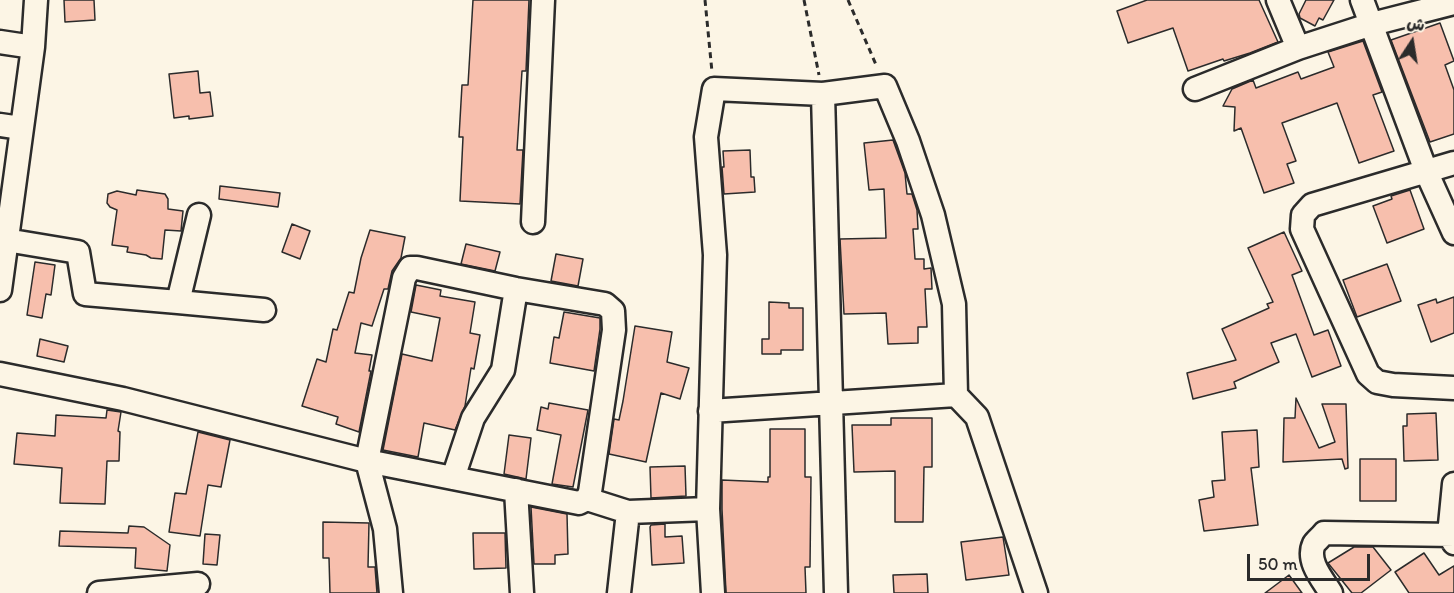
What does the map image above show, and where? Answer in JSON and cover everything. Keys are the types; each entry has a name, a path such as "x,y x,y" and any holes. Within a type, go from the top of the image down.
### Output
{"street":[{"path":"0,290 6,240 11,126 33,47 36,0"},
{"path":"533,222 543,0"},
{"path":"1278,0 1298,48"},
{"path":"1362,0 1426,171 1454,233"},
{"path":"1195,89 1298,48 1372,24 1454,3"},
{"path":"0,42 33,47"},
{"path":"713,593 708,509 715,255 706,136 714,89 822,94 885,86 908,141 933,216 954,304 956,395 977,417 1036,593"},
{"path":"822,94 836,593"},
{"path":"1454,164 1312,205 1303,215 1302,229 1368,374 1377,382 1454,388"},
{"path":"177,302 199,215"},
{"path":"6,240 78,252 85,294 264,310"},
{"path":"0,374 123,399 367,460 579,503 587,499 590,492 614,330 613,311 605,304 410,268 404,278 367,460 385,529 391,593"},
{"path":"453,478 473,418 503,370 516,289"},
{"path":"710,411 956,395"},
{"path":"1331,593 1316,570 1312,557 1314,544 1324,533 1452,538 1454,484"},
{"path":"516,490 522,593"},
{"path":"587,499 628,512 708,509"},
{"path":"619,593 628,512"},
{"path":"99,593 198,584"}],"path":[{"path":"705,0 714,89"},
{"path":"804,0 822,94"},
{"path":"848,0 885,86"}],"building":[{"path":"64,0 94,0 95,20 65,22"},
{"path":"473,0 529,0 526,71 522,71 517,150 523,150 520,204 460,201 463,137 459,137 462,85 468,85"},
{"path":"1147,0 1259,0 1278,42 1250,53 1188,71 1173,28 1128,43 1117,11"},
{"path":"1306,0 1334,0 1323,20 1319,18 1315,26 1300,18 1299,14"},
{"path":"1440,23 1454,61 1445,65 1454,90 1454,134 1430,142 1391,40"},
{"path":"1363,41 1382,92 1373,95 1394,151 1359,163 1337,103 1282,123 1296,161 1287,164 1294,183 1264,193 1241,128 1234,131 1235,107 1223,106 1232,89 1253,80 1256,88 1298,72 1301,79 1334,67 1328,52"},
{"path":"198,71 200,93 210,92 213,116 174,118 169,74"},
{"path":"893,140 905,173 907,194 912,194 917,210 918,229 913,229 915,259 924,259 924,269 931,268 932,289 925,289 927,327 918,327 918,343 888,344 886,313 844,314 840,239 886,238 884,189 869,190 864,143"},
{"path":"750,150 751,177 754,177 755,192 724,194 723,151"},
{"path":"220,186 280,193 278,207 219,199"},
{"path":"137,190 165,194 168,199 168,209 183,211 181,231 165,230 162,259 127,252 128,247 112,245 117,210 107,203 108,194 117,191 136,195"},
{"path":"1410,190 1424,229 1387,243 1373,206 1392,199 1391,196"},
{"path":"292,224 310,231 300,259 282,252"},
{"path":"370,230 405,237 401,258 392,271 388,289 384,289 372,326 361,323 355,353 372,355 359,432 336,424 338,417 302,406 317,359 326,362 333,329 337,330 349,292 354,293 361,258"},
{"path":"1284,232 1302,271 1292,275 1314,335 1328,330 1341,366 1312,377 1296,334 1271,343 1279,362 1234,382 1236,388 1193,399 1187,373 1236,360 1222,329 1269,308 1267,304 1273,302 1248,248"},
{"path":"466,244 500,252 495,271 461,264"},
{"path":"556,254 583,259 578,286 551,281"},
{"path":"35,262 55,265 51,295 46,294 42,318 27,315"},
{"path":"1387,264 1401,301 1357,317 1343,280"},
{"path":"416,285 441,290 440,296 475,302 470,333 480,335 474,369 471,368 465,406 455,430 424,423 418,457 383,450 402,354 432,361 440,318 411,312"},
{"path":"1454,297 1454,333 1431,342 1418,305 1436,299 1437,303"},
{"path":"769,302 789,303 789,308 803,308 803,350 781,350 781,354 762,354 762,339 769,339"},
{"path":"564,312 600,318 594,371 550,363 554,337 559,338"},
{"path":"635,326 672,332 667,362 689,368 680,399 661,393 646,462 609,454 614,419 619,420 623,401"},
{"path":"40,339 68,346 64,362 37,356"},
{"path":"1296,398 1319,448 1335,442 1322,404 1346,404 1348,468 1345,469 1342,459 1283,462 1284,418 1295,418"},
{"path":"549,403 588,410 573,487 552,484 561,435 537,430 541,407 548,409"},
{"path":"107,410 121,412 118,431 120,432 119,461 107,461 105,504 60,503 62,468 14,464 17,433 55,436 56,415 106,418"},
{"path":"1436,413 1438,460 1404,461 1403,426 1407,426 1407,414"},
{"path":"891,418 932,418 932,467 924,467 923,522 895,522 895,471 854,472 852,425 891,425"},
{"path":"770,429 805,429 805,477 811,477 810,567 805,567 806,593 726,593 722,480 768,482 768,477 770,477"},
{"path":"1257,430 1259,467 1251,468 1258,525 1204,531 1199,500 1214,497 1212,481 1225,480 1222,432"},
{"path":"198,432 230,440 221,487 208,485 200,536 169,532 175,493 186,494"},
{"path":"509,435 531,438 526,479 504,474"},
{"path":"1360,459 1396,459 1396,501 1360,501"},
{"path":"685,466 686,496 651,498 650,467"},
{"path":"531,507 567,514 568,554 555,555 555,564 534,564"},
{"path":"323,522 369,523 368,567 375,567 377,593 330,593 329,558 323,558"},
{"path":"665,524 665,537 682,536 684,563 652,565 650,527"},
{"path":"129,526 144,527 170,545 167,571 135,568 136,548 59,546 60,531 128,533"},
{"path":"473,533 505,533 506,568 474,569"},
{"path":"205,534 220,535 217,565 203,564"},
{"path":"1003,537 1009,575 966,580 961,542"},
{"path":"1354,547 1373,547 1391,570 1361,593 1352,593 1328,563"},
{"path":"1424,553 1439,575 1454,566 1454,593 1409,593 1395,572"},
{"path":"927,574 928,593 894,593 893,575"},
{"path":"1289,575 1302,593 1265,593"}]}
